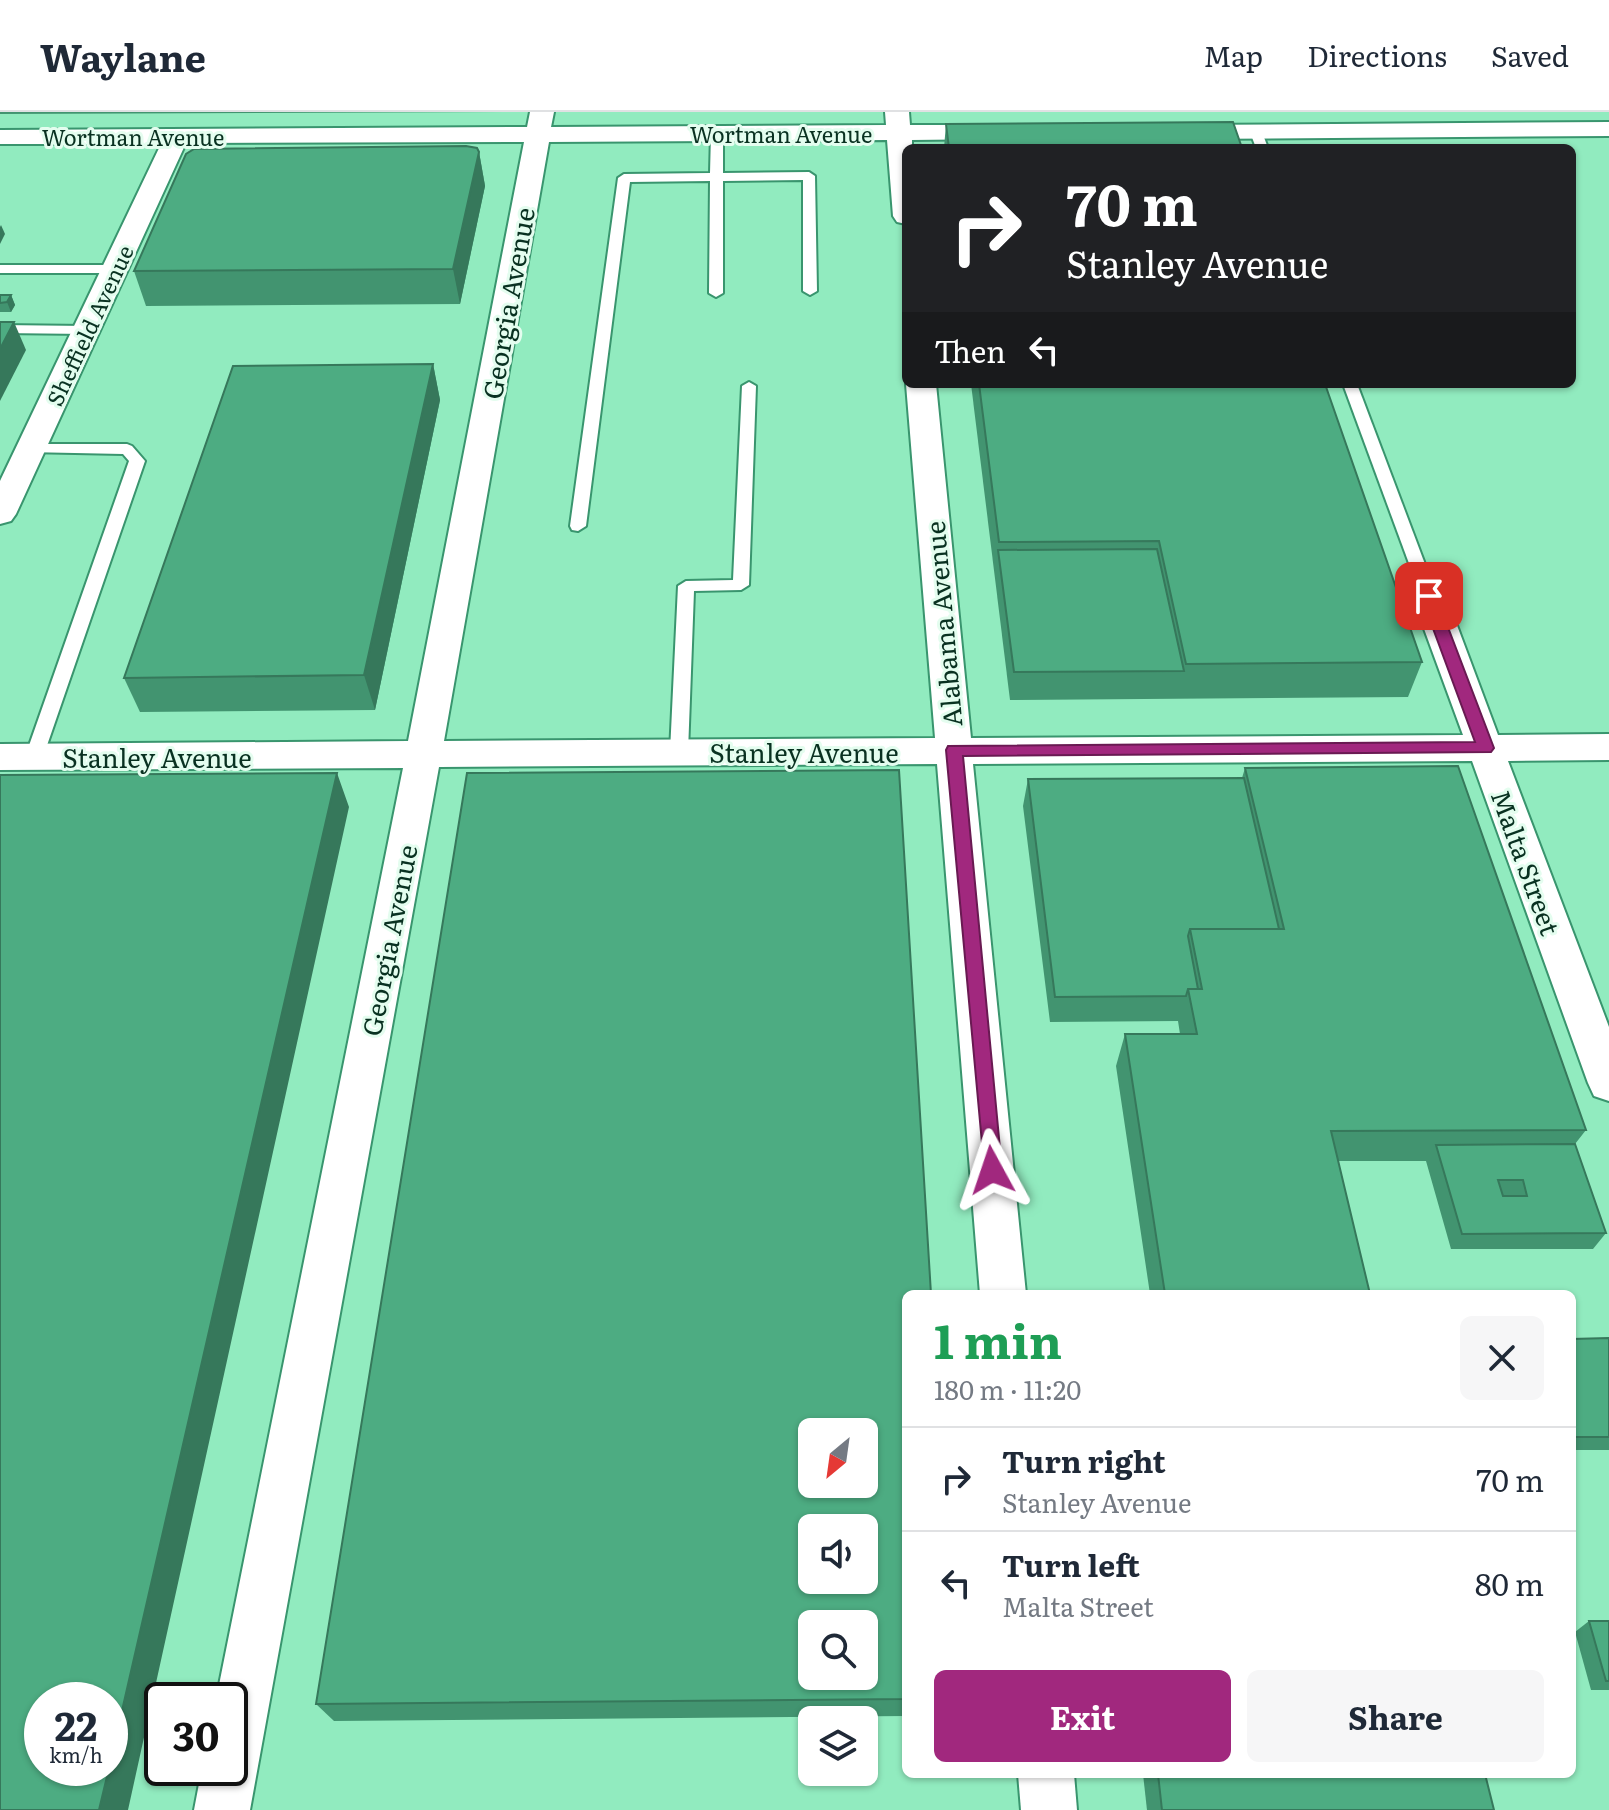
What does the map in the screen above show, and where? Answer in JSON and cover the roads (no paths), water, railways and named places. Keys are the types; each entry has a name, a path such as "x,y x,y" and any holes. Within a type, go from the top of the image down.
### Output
{"street":[{"name":"Wortman Avenue","path":"0,137 177,136 540,123 717,134 898,122 1027,132"},
{"path":"898,122 902,169"},
{"name":"Georgia Avenue","path":"246,1682 424,753 540,123"},
{"path":"1165,132 1609,129"},
{"name":"Sheffield Avenue","path":"0,514 177,136"},
{"name":"Alabama Avenue","path":"921,388 1003,1290"},
{"name":"Malta Street","path":"1429,596 1609,1083"},
{"name":"Stanley Avenue","path":"17,757 1609,747"},
{"path":"1046,1778 1049,1810"},
{"name":"Georgia Avenue","path":"222,1810 226,1786"}],"lane":[{"path":"716,293 717,134"},
{"path":"578,526 624,178 809,176 810,291"},
{"path":"0,269 115,269"},
{"path":"0,329 87,330"},
{"path":"679,752 686,586 741,585 749,386"},
{"path":"1351,388 1429,596"},
{"path":"17,757 137,461 127,449 31,449"}]}
